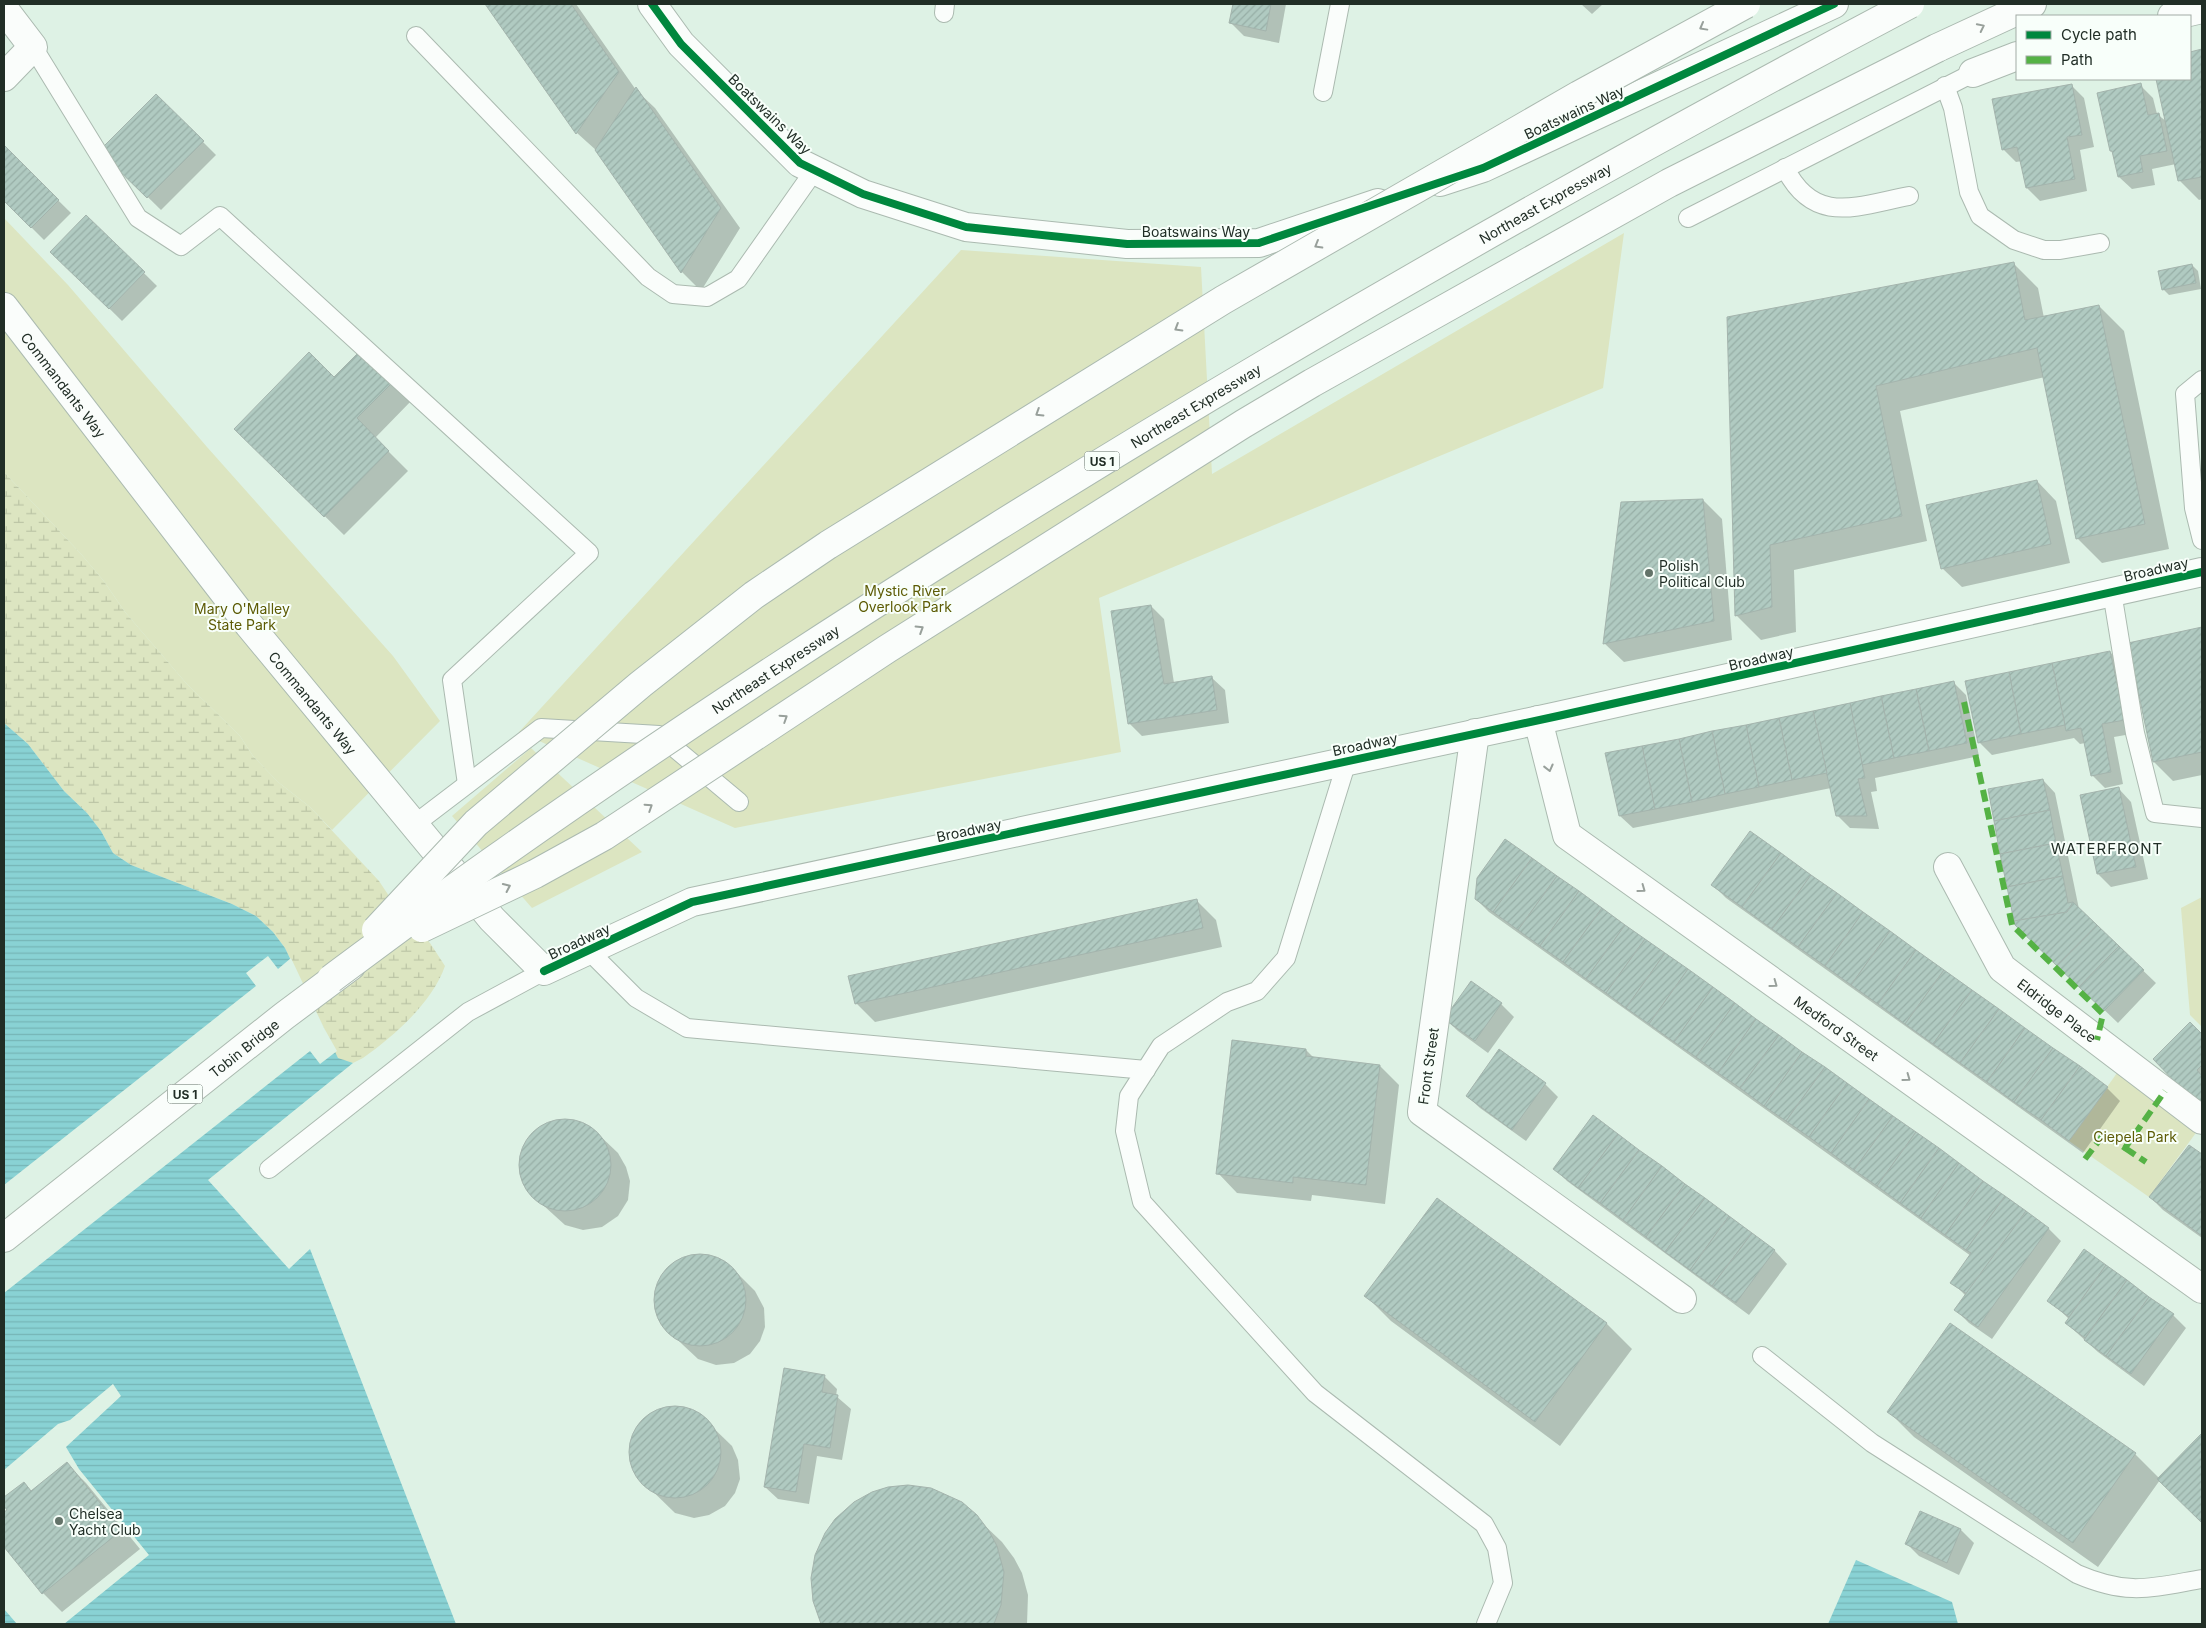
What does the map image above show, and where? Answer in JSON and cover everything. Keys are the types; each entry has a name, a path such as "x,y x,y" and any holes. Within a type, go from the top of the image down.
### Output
{"main road":[{"name":"Boatswains Way","path":"652,4 681,44 800,163 863,194 966,227 1127,244 1259,243 1483,168 1834,4"},
{"path":"331,979 476,823 641,684 754,595 828,545 1223,300 1579,95 1746,4"},
{"name":"Northeast Expressway","path":"331,979 504,852 695,722 876,603 1122,449 1306,338 1558,195 1908,4"},
{"name":"Northeast Expressway","path":"368,953 511,846 744,688 959,549 1158,426 1404,281 1603,169 1908,4"},
{"path":"368,953 535,874 604,836 888,649 1243,424 1312,383 1669,183 1937,48 2032,4"},
{"path":"4,9 33,47 4,77"},
{"path":"2176,15 2202,9"},
{"path":"1973,73 2016,56"},
{"name":"Commandants Way","path":"4,307 249,625 492,919 544,971"},
{"name":"Broadway","path":"544,971 692,902 1538,720 2202,572"},
{"name":"Medford Street","path":"1538,720 1567,835 2202,1289"},
{"name":"Front Street","path":"1475,733 1422,1112 1682,1299"},
{"name":"Eldridge Place","path":"1948,868 2002,968 2202,1120"},
{"name":"Tobin Bridge","path":"4,1237 278,1021 368,953"},
{"name":"Tobin Bridge","path":"4,1237 331,979"}],"lane":[{"path":"1323,92 1340,4"},
{"path":"416,36 648,277 672,294 707,297 738,279 814,170"},
{"path":"33,47 138,218 182,246 220,216 589,553 452,680 468,784"},
{"path":"1688,218 1973,73"},
{"path":"1945,86 1953,108 1969,192 1980,216 2014,240 2044,250 2060,250 2100,242"},
{"path":"1785,168 1799,192 1808,200 1819,204 1843,208 1909,196"},
{"path":"2202,380 2185,394 2194,508 2202,540"},
{"path":"2112,592 2135,733 2155,813 2202,818"},
{"path":"415,824 541,728 659,735 739,802"},
{"path":"1347,761 1286,958 1257,991 1228,1002 1161,1046 1129,1096 1124,1131 1142,1202 1315,1393 1484,1524 1497,1548 1503,1583 1486,1624"},
{"path":"588,950 636,998 687,1028 1146,1070"},
{"path":"269,1169 468,1012 544,971"},
{"path":"1762,1356 1872,1443 2077,1574 2099,1584 2120,1588 2144,1589 2202,1578"}],"green space":[{"name":"Mary O'Malley State Park","path":"4,218 68,285 207,447 393,656 440,721 332,830 310,807 278,782 253,756 240,736 186,683 125,612 103,580 81,554 4,472"},
{"name":"Mystic River Overlook Park","path":"1624,233 1603,388 1099,598 1121,752 735,828 519,732 961,250 1201,267 1212,474"},
{"path":"4,472 81,554 103,580 125,612 186,683 240,736 253,756 278,782 310,807 379,881 391,899 430,943 445,966 439,980 422,1006 387,1040 363,1058 353,1063 338,1059 285,948 273,932 256,916 232,904 131,865 113,853 101,831 87,813 64,791 28,744 4,723"},
{"path":"531,748 642,852 532,908 452,816"},
{"path":"2202,897 2202,1027 2190,1015 2181,908"},
{"name":"Ciepela Park","path":"2117,1073 2198,1130 2149,1197 2069,1141"}],"water":[{"path":"4,723 28,744 64,791 87,813 101,831 113,853 131,865 232,904 256,916 273,932 285,948 338,1058 353,1063 208,1180 289,1269 310,1249 456,1624 4,1624"},
{"path":"1856,1560 1952,1602 1958,1624 1828,1624"}],"pier":[{"path":"268,956 278,969 291,958 337,1051 320,1064 310,1051 4,1293 4,1185 256,986 246,973"},
{"path":"113,1384 121,1396 66,1447 79,1469 149,1555 64,1624 17,1624 4,1609 4,1470 58,1424 70,1420"}],"building":[{"path":"485,4 571,4 619,72 576,134"},
{"path":"1233,4 1271,4 1266,31 1229,23"},
{"path":"2202,49 2202,177 2178,181 2156,80 2191,80 2191,52"},
{"path":"2141,83 2148,115 2159,113 2167,151 2140,156 2143,172 2118,177 2097,93"},
{"path":"2072,84 2082,135 2067,137 2075,179 2026,188 2017,147 2002,150 1992,99"},
{"path":"636,87 721,208 681,273 595,150"},
{"path":"156,94 204,141 147,198 99,151"},
{"path":"4,145 59,200 31,228 4,201"},
{"path":"86,215 145,272 109,309 50,252"},
{"path":"2014,262 2025,320 2099,305 2145,524 2076,539 2037,348 1876,386 1902,516 1770,545 1772,607 1735,616 1727,317"},
{"path":"2192,264 2196,283 2162,290 2158,271"},
{"path":"363,348 395,380 357,418 389,451 324,517 234,429 309,352 334,377"},
{"path":"2037,480 2051,544 1941,569 1926,505"},
{"path":"1703,499 1714,621 1603,644 1621,502"},
{"path":"1151,605 1164,684 1212,676 1217,710 1128,724 1111,611"},
{"path":"2202,627 2202,752 2153,762 2128,643"},
{"path":"2110,651 2125,720 2102,724 2111,772 2091,776 2081,728 2066,731 2052,663"},
{"path":"2052,663 2065,725 2021,734 2009,672"},
{"path":"2009,672 2021,734 1978,743 1965,681"},
{"path":"1954,681 1967,743 1929,751 1916,689"},
{"path":"1916,689 1929,751 1894,758 1881,696"},
{"path":"1881,696 1894,758 1862,765 1850,703"},
{"path":"1850,703 1865,778 1858,779 1867,816 1836,816 1813,711"},
{"path":"1813,711 1827,773 1792,780 1779,718"},
{"path":"1779,718 1792,780 1759,787 1746,725"},
{"path":"1746,725 1759,787 1725,794 1712,731"},
{"path":"1712,731 1725,794 1692,802 1679,739"},
{"path":"1679,739 1692,802 1655,809 1642,746"},
{"path":"1642,746 1655,809 1619,816 1605,753"},
{"path":"2043,779 2050,810 1994,821 1988,789"},
{"path":"2119,787 2136,867 2097,874 2080,795"},
{"path":"2050,810 2056,843 2000,854 1994,821"},
{"path":"1750,831 1781,853 1742,907 1711,885"},
{"path":"1505,839 1532,858 1493,912 1475,899 1477,878"},
{"path":"2056,843 2063,876 2007,887 2000,854"},
{"path":"1781,853 1811,875 1772,929 1742,907"},
{"path":"1532,858 1557,876 1518,930 1493,912"},
{"path":"1811,875 1837,893 1798,947 1772,929"},
{"path":"1557,876 1579,891 1540,946 1518,930"},
{"path":"2063,876 2068,903 2073,902 2067,912 2014,921 2007,887"},
{"path":"1579,891 1602,908 1563,962 1540,946"},
{"path":"1837,893 1863,912 1825,966 1798,947"},
{"path":"1197,899 1203,928 855,1004 848,976"},
{"path":"2073,902 2097,925 2057,966 2015,925 2014,921 2067,912"},
{"path":"1602,908 1625,925 1586,979 1563,962"},
{"path":"1863,912 1890,931 1851,985 1825,966"},
{"path":"1625,925 1645,939 1606,993 1586,979"},
{"path":"2097,925 2119,946 2079,987 2057,966"},
{"path":"1890,931 1916,950 1878,1004 1851,985"},
{"path":"1645,939 1665,953 1626,1008 1606,993"},
{"path":"2119,946 2144,970 2104,1011 2079,987"},
{"path":"1916,950 1944,970 1905,1024 1878,1004"},
{"path":"1665,953 1688,969 1649,1024 1626,1008"},
{"path":"1688,969 1713,987 1674,1042 1649,1024"},
{"path":"1944,970 1972,990 1933,1044 1905,1024"},
{"path":"1471,981 1502,1003 1475,1041 1444,1019"},
{"path":"1713,987 1735,1003 1696,1057 1674,1042"},
{"path":"1972,990 1999,1009 1960,1063 1933,1044"},
{"path":"1735,1003 1756,1019 1718,1073 1696,1057"},
{"path":"1999,1009 2025,1028 1987,1082 1960,1063"},
{"path":"1756,1019 1779,1035 1740,1088 1718,1073"},
{"path":"2190,1022 2202,1034 2202,1065 2197,1070 2202,1076 2202,1100 2197,1105 2153,1059"},
{"path":"2025,1028 2053,1048 2014,1102 1987,1082"},
{"path":"1779,1035 1802,1052 1764,1106 1740,1088"},
{"path":"1232,1040 1306,1049 1306,1056 1380,1065 1366,1185 1293,1177 1293,1183 1216,1174"},
{"path":"2053,1048 2080,1066 2041,1120 2014,1102"},
{"path":"1499,1049 1546,1083 1512,1130 1466,1096"},
{"path":"1802,1052 1825,1067 1786,1121 1764,1106"},
{"path":"2080,1066 2108,1087 2069,1141 2041,1120"},
{"path":"1825,1067 1847,1083 1809,1137 1786,1121"},
{"path":"1847,1083 1869,1099 1831,1153 1809,1137"},
{"path":"1869,1099 1893,1116 1854,1170 1831,1153"},
{"path":"1593,1115 1618,1134 1578,1188 1553,1169"},
{"path":"1893,1116 1916,1132 1877,1186 1854,1170"},
{"path":"565,1119 583,1122 598,1132 608,1147 611,1165 608,1183 598,1198 583,1208 565,1211 547,1208 532,1198 522,1183 519,1165 522,1147 532,1132 547,1122"},
{"path":"1916,1132 1939,1148 1900,1203 1877,1186"},
{"path":"1618,1134 1639,1150 1600,1203 1578,1188"},
{"path":"2189,1145 2202,1154 2202,1236 2149,1197"},
{"path":"1939,1148 1959,1163 1921,1218 1900,1203"},
{"path":"1639,1150 1662,1166 1623,1220 1600,1203"},
{"path":"1959,1163 1983,1181 1945,1235 1921,1218"},
{"path":"1662,1166 1685,1184 1646,1237 1623,1220"},
{"path":"1983,1181 2005,1196 1966,1250 1945,1235"},
{"path":"1685,1184 1705,1198 1665,1252 1646,1237"},
{"path":"2005,1196 2026,1211 1967,1294 1950,1283 1971,1253 1966,1250"},
{"path":"1437,1198 1607,1323 1535,1422 1364,1296"},
{"path":"1705,1198 1729,1216 1690,1270 1665,1252"},
{"path":"2026,1211 2049,1228 1978,1327 1954,1310"},
{"path":"1729,1216 1752,1233 1712,1286 1690,1270"},
{"path":"1752,1233 1775,1250 1736,1303 1712,1286"},
{"path":"2084,1249 2106,1265 2069,1317 2047,1301"},
{"path":"700,1254 718,1257 733,1267 743,1282 746,1300 743,1318 733,1333 718,1343 700,1346 682,1343 667,1333 657,1318 654,1300 657,1282 667,1267 682,1257"},
{"path":"2106,1265 2127,1280 2085,1338 2065,1323"},
{"path":"2127,1280 2149,1297 2106,1356 2084,1340"},
{"path":"2149,1297 2174,1314 2131,1374 2106,1356"},
{"path":"1950,1323 2136,1453 2073,1543 1887,1412"},
{"path":"784,1368 825,1375 822,1392 838,1395 830,1448 804,1444 796,1492 764,1487"},
{"path":"675,1406 693,1409 708,1419 718,1434 721,1452 718,1470 708,1485 693,1495 675,1498 657,1495 642,1485 632,1470 629,1452 632,1434 642,1419 657,1409"},
{"path":"2202,1433 2202,1523 2157,1479"},
{"name":"Chelsea Yacht Club","path":"67,1462 122,1530 42,1594 4,1547 4,1512 7,1510 4,1506 4,1497 24,1482 31,1491"},
{"path":"908,1485 931,1488 962,1502 977,1515 989,1531 997,1546 1004,1572 1001,1605 994,1624 821,1624 813,1601 811,1578 815,1555 825,1533 835,1519 854,1502 872,1492 888,1487"},
{"path":"1920,1511 1961,1529 1947,1563 1905,1544"}],"marked path":[{"path":"1964,702 2012,925 2103,1014 2097,1040"},
{"path":"2085,1159 2104,1134 2125,1148 2165,1091"},
{"path":"2125,1148 2146,1162"}],"cycle path":[{"path":"652,4 681,44 800,163 863,194 966,227 1127,244 1259,243 1483,168 1834,4"},
{"path":"544,971 692,902 1558,716 2202,572"}],"place":[{"name":"Polish Political Club","path":"1649,573"},
{"name":"Chelsea Yacht Club","path":"59,1521"}],"district":[{"name":"WATERFRONT","path":"2107,848"}]}
